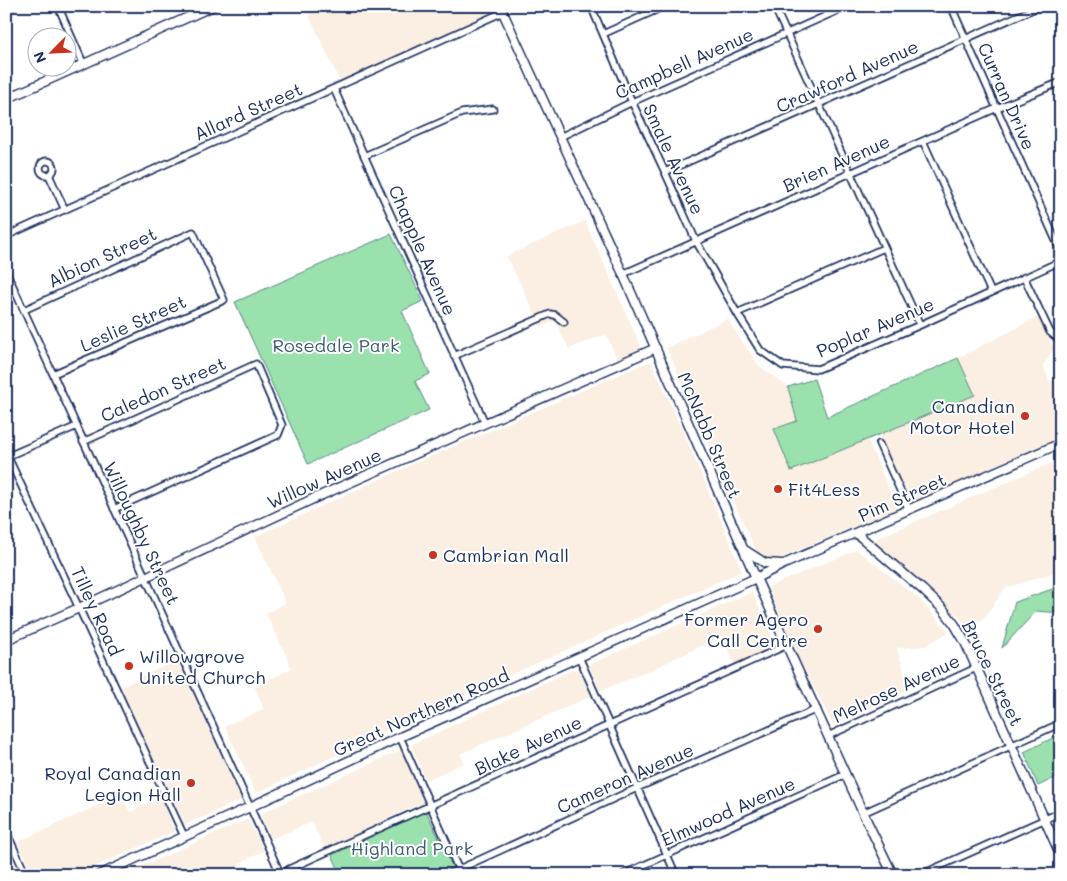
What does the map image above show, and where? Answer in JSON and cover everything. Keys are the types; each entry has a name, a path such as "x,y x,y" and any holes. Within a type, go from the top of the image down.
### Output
{"main road":[{"path":"6,99 212,6"},
{"name":"McNabb Street","path":"501,9 623,274 756,578 893,875"},
{"name":"Willow Avenue","path":"6,640 80,608 316,498 656,348"},
{"name":"Pim Street","path":"756,578 1061,443"},
{"name":"Bruce Street","path":"856,533 925,591 943,609 966,642 1061,856"},
{"path":"744,549 765,562 784,564"},
{"name":"Great Northern Road","path":"99,875 400,737 756,578"}],"street":[{"path":"6,10 13,6"},
{"path":"58,6 84,65"},
{"name":"Smale Avenue","path":"591,6 632,102 696,242"},
{"path":"603,34 665,6"},
{"path":"774,6 920,325"},
{"name":"Campbell Avenue","path":"560,137 632,102 848,6"},
{"name":"Curran Drive","path":"951,6 1061,252"},
{"name":"Crawford Avenue","path":"665,172 1040,6"},
{"name":"Allard Street","path":"6,236 334,89 501,9"},
{"name":"Brien Avenue","path":"623,274 850,172 1061,82"},
{"name":"Chapple Avenue","path":"334,89 485,423"},
{"path":"364,156 462,113 492,109"},
{"path":"923,141 991,292"},
{"path":"49,175 65,210"},
{"name":"Leslie Street","path":"53,374 224,300 193,232"},
{"name":"Albion Street","path":"24,310 193,232"},
{"name":"Poplar Avenue","path":"696,242 760,350 783,366 818,369 1061,261"},
{"path":"737,313 884,248"},
{"name":"Willoughby Street","path":"7,276 250,807 283,875"},
{"path":"1024,277 1050,332 1061,341"},
{"path":"454,356 550,314 555,315 564,322"},
{"name":"Caledon Street","path":"83,442 256,364 282,426 278,435 114,509"},
{"path":"7,456 77,426"},
{"path":"879,444 909,510"},
{"name":"Tilley Road","path":"7,456 80,608 184,836"},
{"name":"Blake Avenue","path":"283,875 290,869 787,645"},
{"path":"578,657 676,875"},
{"name":"Melrose Avenue","path":"828,736 976,668"},
{"name":"Cameron Avenue","path":"446,875 459,872 637,788 816,709"},
{"path":"864,813 1061,723"},
{"path":"400,737 459,872"},
{"name":"Elmwood Avenue","path":"622,875 846,774"},
{"path":"920,875 1061,812"},
{"path":"6,831 26,875"}],"shaded area":[{"path":"305,6 495,6 496,10 340,82"},
{"path":"585,221 642,349 617,359 606,334 569,349 555,321 541,327 507,256"},
{"path":"1038,317 1054,349 1043,365 1049,381 1061,382 1061,437 911,503 879,435 975,395 958,358"},
{"path":"727,319 758,365 788,387 797,421 791,471 867,439 897,508 775,560 759,556 667,348"},
{"path":"651,361 742,571 432,710 256,793 225,726 264,709 255,687 292,668 266,613 286,603 255,537 413,464"},
{"path":"1061,459 1061,570 1005,588 984,618 969,627 932,590 873,540"},
{"path":"857,550 918,598 949,632 925,646 897,648 909,689 833,725 797,654 768,587"},
{"path":"752,592 776,645 735,665 722,636 655,668 600,691 589,665"},
{"path":"177,660 241,800 185,825 121,687"},
{"path":"574,669 579,671 591,696 460,754 464,763 426,780 411,745"},
{"path":"401,750 424,802 324,848 312,822 271,839 260,814"},
{"path":"121,795 130,812 160,798 175,831 76,875 33,875 18,842"},
{"path":"248,819 264,851 239,863 239,867 224,875 123,875"}],"green space":[{"name":"Rosedale Park","path":"391,234 423,301 402,311 430,374 415,381 429,410 308,464 235,302"},
{"path":"958,358 975,395 791,471 774,429 797,421 788,387 814,379 827,417"},
{"path":"1061,586 1061,613 1036,611 1002,648 1015,602"},
{"path":"1061,734 1061,775 1038,786 1024,752"},
{"name":"Highland Park","path":"426,811 453,868 439,875 341,875 332,855"}],"place":[{"name":"Canadian Motor Hotel","path":"1025,416"},
{"name":"Fit4Less","path":"778,489"},
{"name":"Cambrian Mall","path":"433,555"},
{"name":"Former Agero Call Centre","path":"818,629"},
{"name":"Willowgrove United Church","path":"129,666"},
{"name":"Royal Canadian Legion Hall","path":"191,783"}]}
